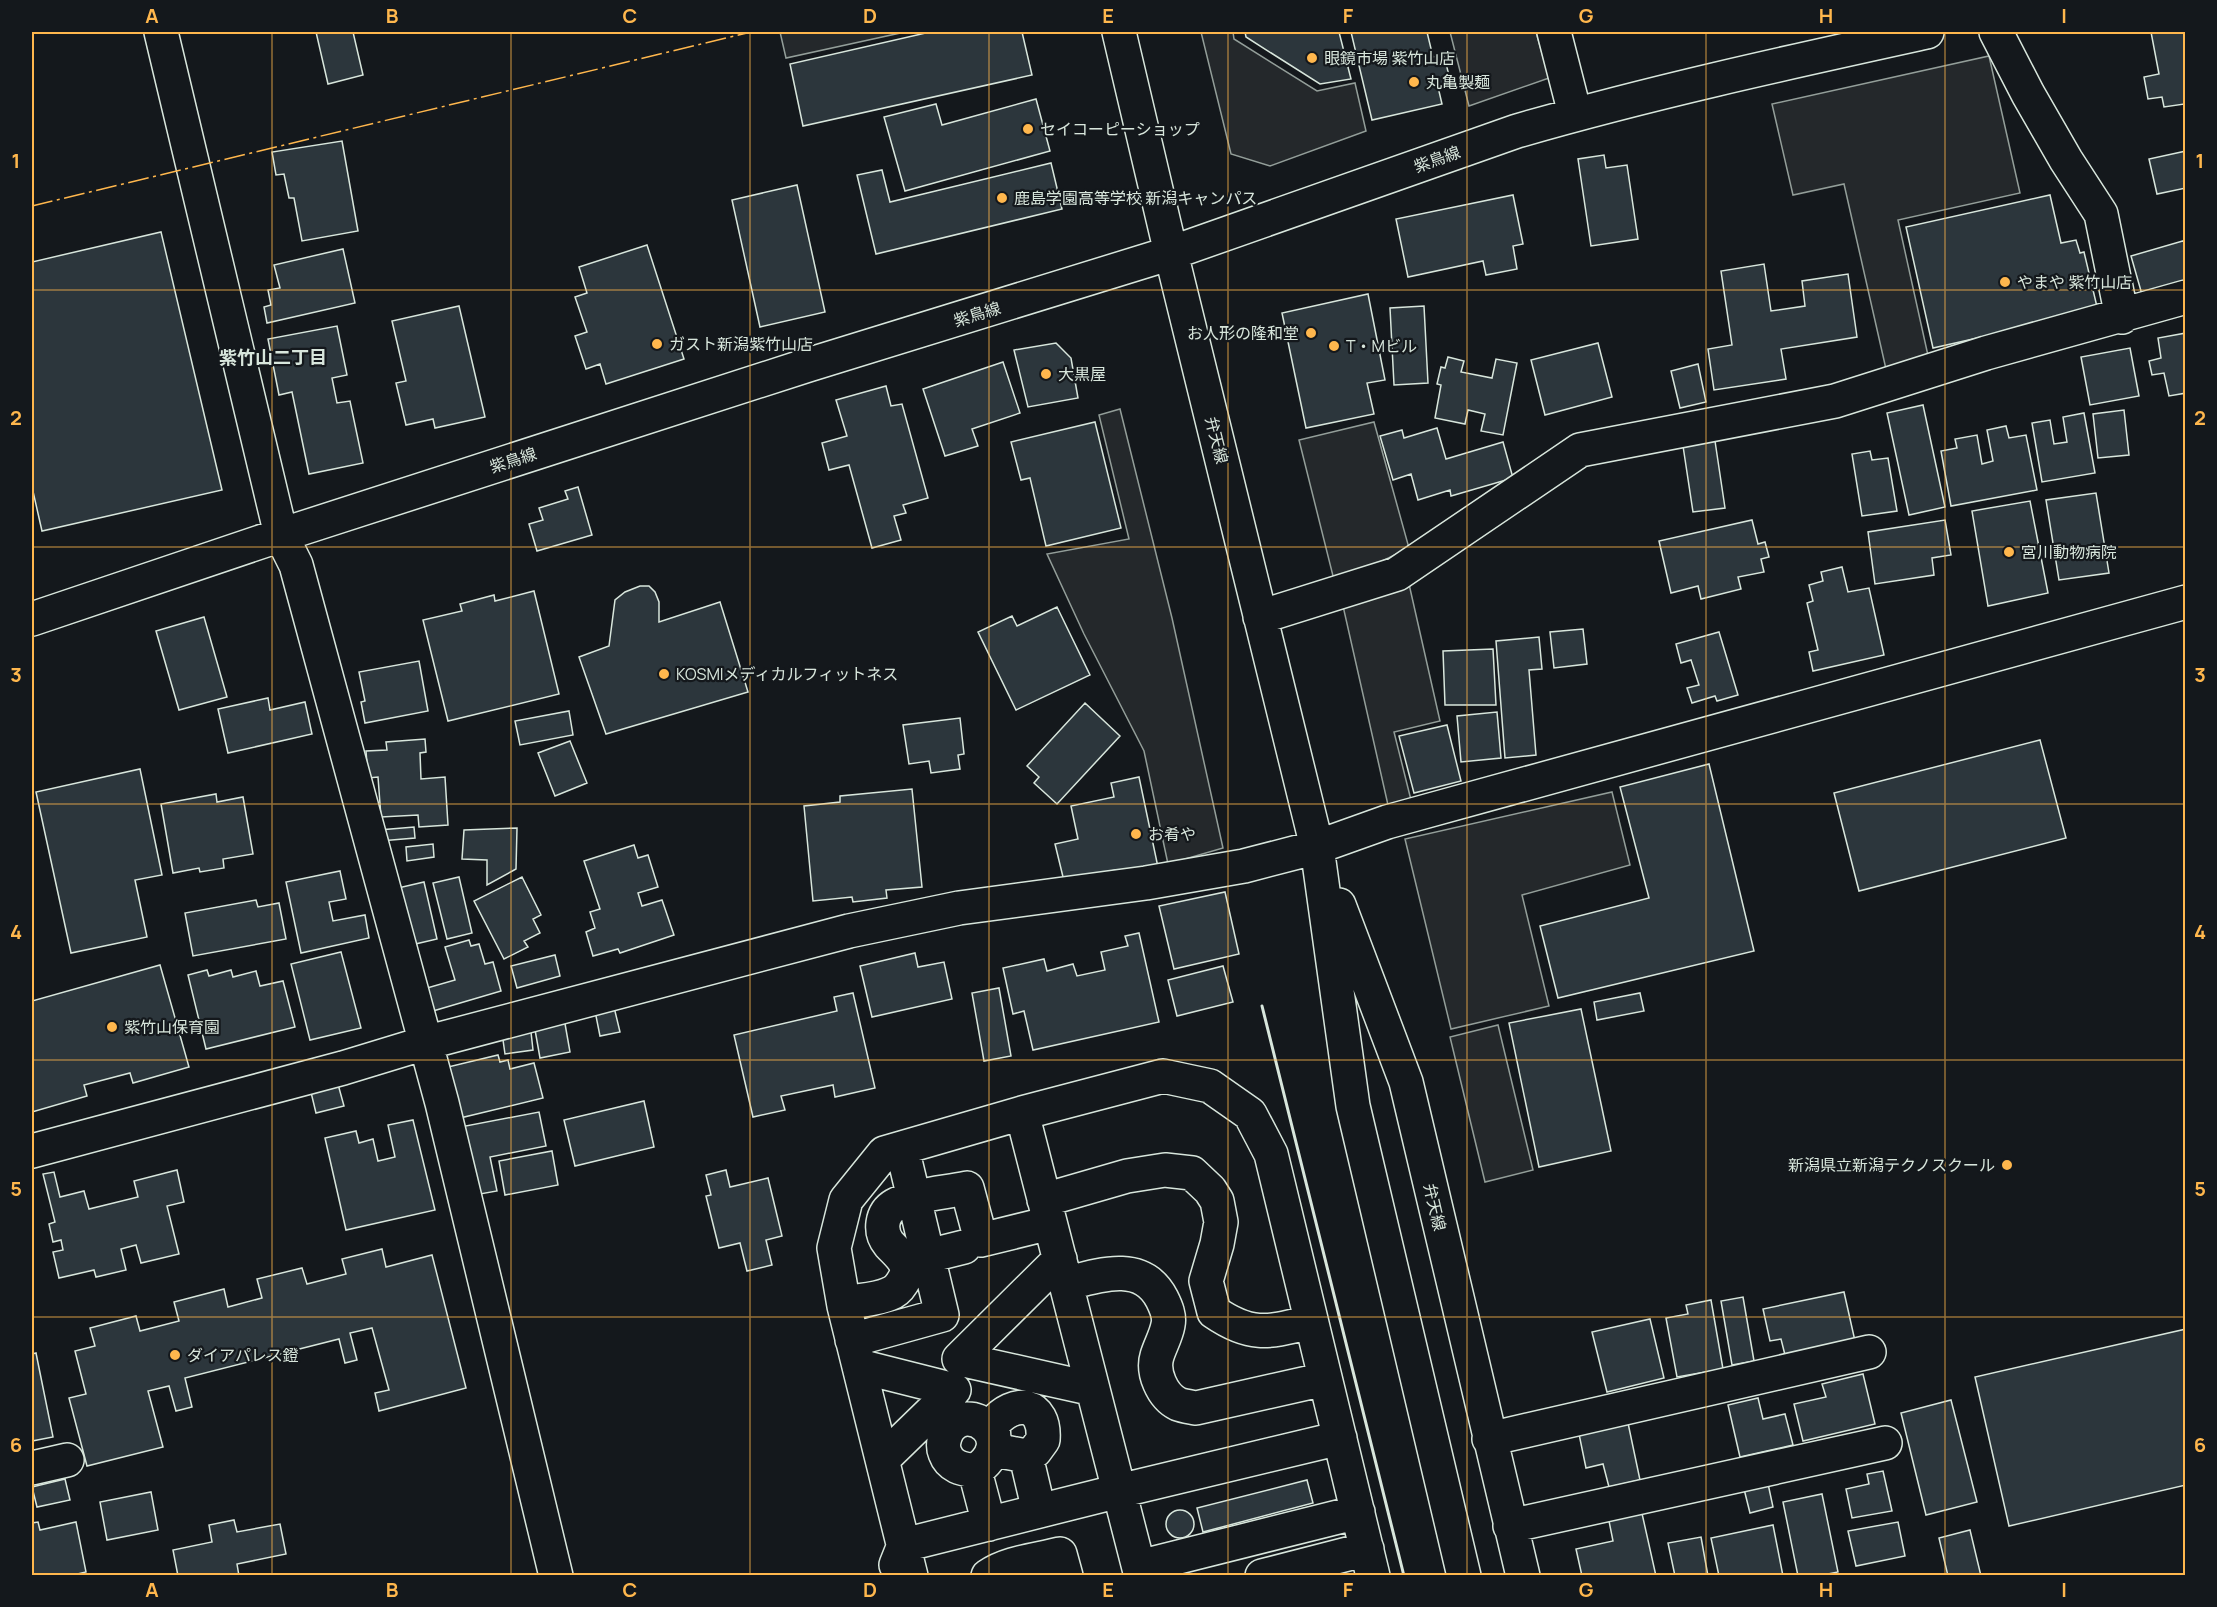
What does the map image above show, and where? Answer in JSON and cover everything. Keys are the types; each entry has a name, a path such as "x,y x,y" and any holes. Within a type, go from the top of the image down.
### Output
{"street":[{"path":"160,32 281,535 296,565 442,1103 556,1575"},
{"name":"弁天線","path":"1119,32 1317,847 1353,1106 1464,1575"},
{"path":"1554,32 1575,114"},
{"name":"紫鳥線","path":"32,619 281,535 808,365 1171,253 1517,131 1575,114 1774,66 1928,32"},
{"path":"1996,32 2066,160 2102,214 2122,317"},
{"path":"1260,617 1397,574 1580,450 1834,401 1986,353 2122,317 2186,297"},
{"path":"32,1151 343,1068 425,1043 849,931 959,908 1146,883 1233,868 1317,847 1387,822 2186,602"},
{"name":"弁天線","path":"1317,847 1406,1082 1523,1575"},
{"path":"908,1560 844,1303 834,1248 846,1200 884,1153 1022,1113 1163,1076 1210,1086 1250,1114 1271,1154 1370,1562 1262,1575"},
{"path":"1022,1113 1140,1571 1358,1512"},
{"path":"856,1353 942,1315 902,1148"},
{"path":"844,1303 888,1295 898,1289 904,1280 907,1268 904,1258 884,1237 883,1219 894,1206 914,1198 967,1188 981,1240 1127,1176 1165,1170 1192,1173 1210,1190 1217,1201 1221,1222 1206,1281 1214,1312 1233,1324 1253,1331 1276,1330 1311,1322"},
{"path":"928,1256 964,1247"},
{"path":"1093,1389 959,1359 1063,1272 1096,1276 1121,1273 1141,1276 1155,1288 1167,1309 1168,1324 1156,1358 1156,1375 1165,1392 1177,1403 1196,1408 1325,1380"},
{"path":"1489,1439 1869,1352"},
{"path":"856,1353 954,1390 883,1459"},
{"path":"1026,1456 999,1451 994,1440 988,1427 980,1421 970,1419 959,1422 949,1428 945,1436 943,1449 947,1458 956,1467 975,1471 985,1464 993,1453 994,1440 993,1424 1002,1413 1015,1408 1027,1408 1035,1412 1042,1421 1043,1440 1035,1451 1026,1456"},
{"path":"892,1575 908,1560 995,1522 1340,1438"},
{"path":"1510,1526 1885,1443"},
{"path":"1026,1456 1039,1511"},
{"path":"32,1468 67,1460"},
{"path":"975,1471 995,1522 1005,1572 1060,1554 1066,1575"}],"shaded area":[{"path":"780,32 905,32 786,58"},
{"path":"1201,32 1233,32 1234,39 1317,91 1355,83 1366,131 1270,166 1231,154"},
{"path":"1450,32 1536,32 1549,78 1469,106"},
{"path":"1989,56 2020,193 1898,220 1929,360 1886,369 1844,184 1793,195 1772,104"},
{"path":"1120,409 1172,618 1223,848 1168,864 1144,751 1084,634 1047,554 1129,539 1099,415"},
{"path":"1374,422 1409,548 1335,584 1299,440"},
{"path":"1409,584 1440,721 1394,732 1411,800 1388,805 1343,606"},
{"path":"1612,792 1630,865 1522,895 1549,1006 1451,1029 1405,839"},
{"path":"1498,1025 1533,1170 1485,1182 1450,1037"}],"building":[{"path":"316,32 353,32 363,75 328,84"},
{"path":"930,32 1022,32 1032,75 803,126 790,64"},
{"name":"眼鏡市場 紫竹山店","path":"1245,32 1339,32 1351,79 1320,84 1246,37"},
{"path":"1351,32 1427,32 1433,57 1444,55 1451,84 1438,87 1442,104 1372,120"},
{"path":"2151,32 2186,32 2186,116 2184,104 2164,107 2162,97 2148,99 2144,77 2159,74"},
{"path":"1036,99 1050,151 905,191 884,117 936,104 942,125"},
{"path":"342,141 358,231 302,241 294,198 289,198 284,174 276,175 272,152"},
{"path":"2186,151 2186,188 2157,194 2149,159"},
{"path":"1604,155 1606,168 1627,165 1638,239 1591,246 1578,159"},
{"path":"1051,163 1062,209 876,254 857,175 882,170 890,202"},
{"path":"797,185 825,312 760,327 732,200"},
{"path":"1513,195 1523,244 1513,246 1517,269 1486,275 1483,261 1408,277 1396,219"},
{"name":"やまや 紫竹山店","path":"2050,195 2061,243 2076,240 2080,253 2084,252 2098,311 1933,348 1906,227"},
{"path":"161,232 222,490 42,531 32,487 32,262"},
{"path":"2186,240 2186,285 2143,298 2131,256"},
{"path":"647,245 684,359 606,384 600,364 586,369 575,336 587,332 575,297 587,293 579,267"},
{"path":"343,249 355,303 267,323 264,307 271,305 268,290 280,288 274,265"},
{"path":"1764,264 1771,311 1805,306 1802,281 1848,274 1857,337 1781,349 1786,379 1714,390 1708,349 1732,345 1721,271"},
{"name":"T・Mビル","path":"1368,294 1385,380 1367,383 1374,414 1306,428 1282,313"},
{"path":"459,306 485,417 435,428 433,419 406,425 396,383 406,381 392,321"},
{"path":"1424,306 1428,383 1394,385 1390,308"},
{"path":"337,326 347,375 332,378 337,403 350,401 363,463 309,474 292,392 279,395 268,339"},
{"path":"2186,333 2186,393 2169,396 2164,373 2152,375 2149,361 2161,358 2158,338"},
{"path":"1056,343 1071,358 1078,398 1028,407 1014,350"},
{"path":"1598,343 1612,397 1545,415 1531,360"},
{"path":"2130,348 2139,396 2090,405 2081,357"},
{"path":"1448,357 1464,361 1461,372 1492,378 1496,359 1517,363 1503,435 1481,431 1485,414 1468,410 1465,424 1435,418 1441,385 1437,384 1441,367 1445,368"},
{"path":"1003,362 1020,413 972,429 978,446 945,456 923,389"},
{"path":"1698,364 1706,402 1680,408 1671,371"},
{"path":"886,386 891,406 902,404 928,498 903,505 906,513 894,516 901,540 872,548 849,465 829,470 822,443 847,436 836,400"},
{"path":"1923,405 1945,507 1909,515 1887,413"},
{"path":"2124,410 2129,455 2098,458 2093,414"},
{"path":"2084,413 2095,473 2042,482 2032,423 2050,420 2054,444 2067,442 2063,417"},
{"path":"1095,422 1121,528 1046,546 1030,478 1021,480 1011,442"},
{"path":"2006,426 2009,438 2026,435 2037,490 1951,506 1941,451 1957,448 1955,439 1977,435 1982,464 1993,461 1987,430"},
{"path":"1437,428 1446,459 1503,442 1513,478 1451,496 1450,490 1418,500 1411,474 1393,480 1380,436 1402,430 1404,438"},
{"path":"1715,441 1725,508 1693,512 1683,446"},
{"path":"1870,451 1872,460 1888,458 1897,511 1862,516 1852,454"},
{"path":"578,487 592,535 537,551 529,524 543,520 539,508 568,499 565,491"},
{"path":"2096,493 2109,573 2059,580 2046,500"},
{"name":"宮川動物病院","path":"2030,501 2048,593 1988,606 1972,511"},
{"path":"1752,520 1758,544 1765,542 1769,557 1761,559 1764,572 1738,577 1741,589 1701,599 1698,586 1671,593 1659,541"},
{"path":"1945,520 1951,555 1932,558 1934,575 1875,584 1868,532"},
{"path":"1842,567 1848,592 1869,588 1884,655 1813,671 1809,652 1818,650 1807,603 1813,601 1809,585 1823,581 1821,572"},
{"name":"KOSMIメディカルフィットネス","path":"640,586 649,586 655,592 659,602 659,622 720,602 748,692 606,734 579,657 609,646 615,600 625,592"},
{"path":"534,591 559,694 448,721 423,620 462,611 460,604 494,595 495,601"},
{"path":"1057,607 1090,675 1016,710 978,632 1012,616 1017,626"},
{"path":"204,617 227,697 179,710 156,631"},
{"path":"1583,629 1587,664 1554,668 1550,632"},
{"path":"1719,632 1738,695 1717,701 1715,696 1692,703 1687,688 1699,685 1691,660 1681,663 1676,644"},
{"path":"1539,637 1542,669 1529,670 1536,755 1505,758 1496,641"},
{"path":"1493,649 1496,705 1445,705 1443,651"},
{"path":"419,661 428,711 365,723 361,702 365,701 359,672"},
{"path":"268,698 270,710 305,702 312,734 228,753 218,709"},
{"path":"1085,703 1120,736 1057,804 1034,783 1039,777 1027,766"},
{"path":"569,711 573,735 520,745 515,721"},
{"path":"1497,712 1501,758 1461,762 1457,716"},
{"path":"960,718 964,754 958,755 960,769 931,773 929,761 909,764 903,725"},
{"path":"1447,725 1461,781 1414,793 1399,736"},
{"path":"425,739 426,752 420,753 421,779 445,777 448,825 419,827 418,815 381,817 378,777 368,778 366,751 387,750 386,742"},
{"path":"2040,740 2066,838 1859,891 1834,793"},
{"path":"570,741 587,783 555,796 538,753"},
{"path":"1709,764 1754,951 1558,998 1540,926 1649,898 1620,787"},
{"path":"140,769 162,875 135,880 147,937 71,953 36,792"},
{"path":"1139,777 1159,872 1118,880 1116,870 1064,881 1055,844 1078,839 1071,806 1114,797 1111,783"},
{"path":"912,789 922,887 886,890 887,898 853,902 852,897 813,901 804,806 840,802 840,796"},
{"path":"216,794 217,802 243,797 253,854 223,859 224,868 200,872 199,868 173,873 161,804"},
{"path":"414,827 415,838 380,841 379,830"},
{"path":"517,828 516,869 487,885 487,860 462,859 464,830"},
{"path":"433,844 434,857 407,861 406,847"},
{"path":"634,845 638,858 648,855 658,887 638,893 642,906 662,900 674,935 620,953 618,949 593,956 586,932 595,928 590,912 600,909 584,861"},
{"path":"340,871 346,899 329,902 333,921 365,915 369,938 301,953 286,882"},
{"path":"459,877 472,933 447,939 433,883"},
{"path":"522,877 541,915 533,919 540,933 524,941 528,947 504,959 474,901"},
{"path":"424,882 437,939 411,945 398,888"},
{"path":"1225,892 1239,954 1174,969 1159,906"},
{"path":"256,900 258,907 279,903 286,939 193,956 185,913"},
{"path":"1139,933 1159,1022 1033,1050 1024,1011 1013,1014 1003,968 1044,959 1047,971 1073,964 1077,976 1105,970 1101,952 1128,946 1125,936"},
{"path":"469,940 471,946 479,944 485,964 493,962 501,991 433,1011 427,988 455,980 445,947"},
{"path":"341,952 361,1028 310,1040 291,964"},
{"path":"915,953 918,967 944,962 952,999 872,1017 860,966"},
{"path":"555,955 560,976 517,988 511,966"},
{"name":"紫竹山保育園","path":"160,965 189,1067 133,1083 130,1073 84,1085 87,1096 32,1112 32,1001"},
{"path":"1223,966 1233,1002 1177,1016 1168,980"},
{"path":"207,970 209,976 231,970 233,977 256,971 260,986 283,981 295,1027 206,1049 188,975"},
{"path":"999,988 1011,1056 984,1061 972,993"},
{"path":"853,993 875,1088 835,1097 833,1085 781,1096 785,1110 753,1117 734,1035 837,1011 834,997"},
{"path":"1640,993 1644,1011 1597,1020 1594,1002"},
{"path":"614,1007 620,1032 600,1036 595,1011"},
{"path":"1581,1009 1611,1151 1539,1167 1509,1023"},
{"path":"564,1018 570,1052 540,1058 534,1024"},
{"path":"530,1023 533,1050 505,1054 501,1026"},
{"path":"498,1055 500,1062 508,1060 510,1069 534,1063 543,1098 460,1118 448,1067"},
{"path":"336,1077 344,1106 316,1113 309,1084"},
{"path":"644,1101 654,1147 575,1166 564,1120"},
{"path":"539,1112 546,1146 490,1157 497,1191 469,1196 455,1128"},
{"path":"413,1120 435,1210 346,1230 325,1138 356,1131 359,1143 373,1139 378,1161 395,1157 388,1125"},
{"path":"552,1151 558,1185 505,1195 499,1161"},
{"path":"177,1170 184,1202 167,1206 179,1254 141,1263 136,1245 121,1249 126,1270 96,1277 94,1270 59,1278 53,1252 63,1250 61,1240 53,1242 49,1224 55,1222 43,1174 54,1172 60,1197 84,1191 89,1209 138,1197 134,1181"},
{"path":"726,1170 730,1187 768,1178 782,1236 766,1240 772,1265 747,1271 740,1243 719,1248 706,1196 711,1195 706,1175"},
{"name":"ダイアパレス鐙","path":"382,1249 386,1267 432,1255 466,1388 379,1411 375,1393 389,1390 372,1328 350,1333 357,1360 345,1363 339,1339 185,1378 192,1407 176,1411 169,1386 148,1391 163,1447 87,1466 69,1398 86,1394 75,1351 95,1346 90,1328 136,1316 140,1331 179,1321 174,1302 224,1289 228,1307 262,1298 257,1279 302,1268 307,1284 346,1274 342,1259"},
{"path":"1844,1292 1855,1341 1785,1355 1781,1339 1770,1341 1763,1309"},
{"path":"1743,1297 1754,1361 1732,1365 1721,1301"},
{"path":"1711,1300 1723,1369 1677,1377 1666,1318 1688,1314 1686,1305"},
{"path":"1650,1319 1664,1378 1607,1392 1592,1332"},
{"path":"2186,1329 2186,1485 2009,1526 1975,1377"},
{"path":"36,1353 53,1437 32,1441 32,1354"},
{"path":"1863,1374 1875,1424 1803,1441 1794,1404 1826,1397 1822,1384"},
{"path":"1758,1398 1763,1419 1785,1414 1793,1445 1740,1457 1728,1405"},
{"path":"1951,1400 1977,1502 1926,1515 1901,1413"},
{"path":"1628,1423 1640,1480 1609,1487 1603,1464 1586,1468 1579,1434"},
{"path":"1883,1471 1892,1511 1852,1518 1846,1489 1869,1484 1867,1474"},
{"path":"65,1479 70,1500 37,1507 32,1487"},
{"path":"1767,1479 1773,1507 1750,1513 1743,1485"},
{"path":"1307,1480 1313,1503 1203,1532 1197,1508"},
{"path":"151,1492 158,1530 107,1540 100,1502"},
{"path":"1822,1494 1838,1572 1818,1576 1798,1576 1783,1502"},
{"path":"1641,1509 1656,1576 1582,1576 1576,1549 1613,1541 1608,1516"},
{"path":"1180,1510 1190,1514 1194,1524 1190,1534 1180,1538 1170,1534 1166,1524 1170,1514"},
{"path":"234,1520 237,1532 280,1524 286,1554 237,1564 239,1576 178,1576 173,1550 212,1542 209,1525"},
{"path":"38,1522 40,1530 76,1522 86,1572 69,1576 32,1576 32,1523"},
{"path":"1898,1522 1905,1556 1856,1566 1848,1531"},
{"path":"1773,1525 1783,1576 1719,1576 1711,1538"},
{"path":"1970,1530 1981,1576 1948,1576 1939,1538"},
{"path":"1701,1537 1708,1576 1675,1576 1668,1543"}],"wall":[{"path":"1262,1006 1404,1576"}],"power":[{"path":"32,206 751,32"}],"place":[{"name":"眼鏡市場 紫竹山店","path":"1312,58"},
{"name":"丸亀製麺","path":"1414,82"},
{"name":"セイコーピーショップ","path":"1028,129"},
{"name":"鹿島学園高等学校 新潟キャンパス","path":"1002,198"},
{"name":"やまや 紫竹山店","path":"2005,282"},
{"name":"お人形の隆和堂","path":"1311,333"},
{"name":"ガスト新潟紫竹山店","path":"657,344"},
{"name":"T・Mビル","path":"1334,346"},
{"name":"大黒屋","path":"1046,374"},
{"name":"宮川動物病院","path":"2009,552"},
{"name":"KOSMIメディカルフィットネス","path":"664,674"},
{"name":"お肴や","path":"1136,834"},
{"name":"紫竹山保育園","path":"112,1027"},
{"name":"新潟県立新潟テクノスクール","path":"2007,1165"},
{"name":"ダイアパレス鐙","path":"175,1355"}],"district":[{"name":"紫竹山二丁目","path":"273,357"}]}
